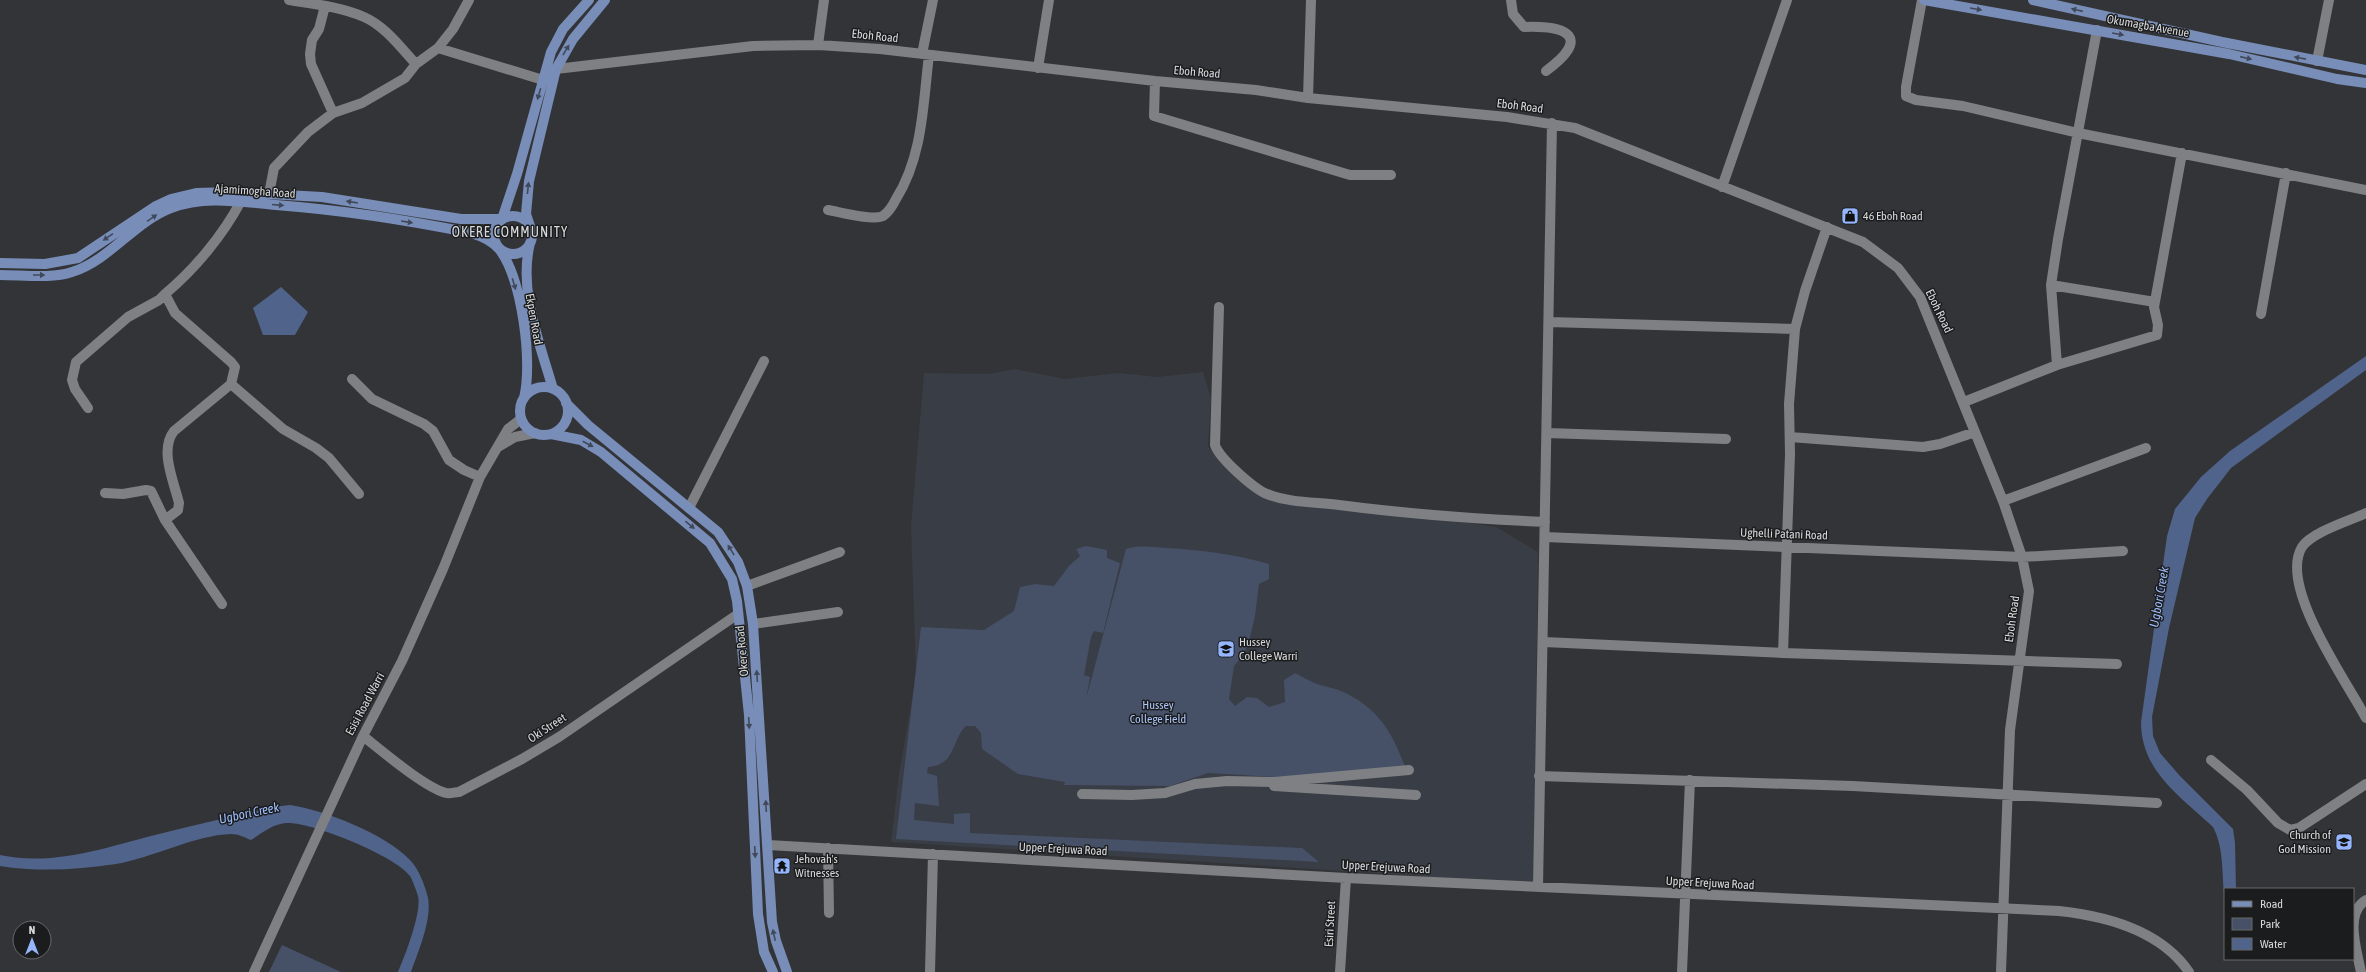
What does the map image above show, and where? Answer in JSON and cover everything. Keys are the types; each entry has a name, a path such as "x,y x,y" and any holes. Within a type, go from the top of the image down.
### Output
{"main road":[{"path":"502,219 517,174 543,80 556,40 563,29 589,0"},
{"path":"530,226 521,217 508,216 502,219 498,223 493,233 499,248 510,254 516,254 522,252 530,243 532,238 530,226 526,214 529,181 556,69 573,39 605,0"},
{"name":"Okumagba Avenue","path":"1923,0 2229,54 2337,79 2366,83"},
{"name":"Okumagba Avenue","path":"2033,0 2222,42 2366,70"},
{"name":"Ajamimogha Road","path":"0,264 45,264 78,258 156,206 171,199 196,193 233,192 322,197 461,219 502,219"},
{"name":"Ajamimogha Road","path":"0,275 46,275 71,273 94,261 155,216 172,208 213,200 320,209 455,230 483,237 499,248"},
{"name":"Ekpen Road","path":"530,243 527,254 528,294 553,390"},
{"name":"Ekpen Road","path":"499,248 508,262 527,346 527,385 524,398"},
{"path":"537,388 553,390 559,393 566,403 566,418 563,425 551,434 535,433 527,428 521,419 520,405 524,398 537,388"},
{"name":"Okere Road","path":"566,403 588,425 718,532 729,546 738,562 747,586 753,624 772,922 776,941 787,972"},
{"name":"Okere Road","path":"551,434 581,440 592,445 710,543 732,579 738,614 749,715 758,914 764,952 773,972"}],"street":[{"path":"289,0 325,6 365,17 389,34 416,64"},
{"path":"269,194 274,168 308,132 333,113 362,104 405,78 416,64 438,48 453,29 469,0"},
{"path":"818,45 824,0"},
{"path":"828,210 873,218 882,216 891,208 906,183 920,140 925,54 933,0"},
{"path":"1038,68 1049,0"},
{"path":"1308,98 1311,0"},
{"path":"1511,0 1513,14 1524,27 1559,29 1569,36 1571,42 1570,50 1563,59 1546,71"},
{"path":"1722,186 1787,0"},
{"path":"1923,0 1906,87 1906,96 1916,100 1963,106 2078,133 2366,190"},
{"path":"2317,61 2329,0"},
{"path":"325,6 319,29 312,40 310,54 311,64 333,113"},
{"path":"2057,365 2052,285 2058,239 2097,30"},
{"name":"Eboh Road","path":"556,69 753,46 818,45 925,54 1155,81 1256,90 1308,98 1552,123 1583,131 1863,242 1898,268 1920,297 2003,500 2022,557 2029,591 2027,616 2018,661 2010,730 2001,972"},
{"path":"438,48 543,80"},
{"path":"1155,81 1154,116 1350,175 1391,175"},
{"path":"1538,887 1539,776 1544,642 1552,123"},
{"path":"1964,402 2057,365 2157,335 2155,302 2182,153"},
{"path":"2261,314 2286,173"},
{"path":"88,408 75,389 72,380 76,362 128,317 159,300 166,294 209,248 231,219 241,202"},
{"path":"1783,653 1788,547 1790,437 1789,404 1795,329 1805,291 1827,227"},
{"path":"2052,285 2155,302"},
{"path":"164,520 178,510 179,503 169,462 168,438 174,431 231,384 234,367 231,362 175,313 166,294"},
{"path":"1218,307 1215,445 1223,458 1266,493 1288,499 1371,509 1493,520 1545,522"},
{"path":"1549,322 1795,329"},
{"path":"689,508 764,361"},
{"path":"352,379 372,399 424,424 433,431 449,460 464,470 480,476"},
{"path":"231,384 278,425 329,458 360,494"},
{"name":"Esisi Road Warri","path":"254,972 328,809 363,736 402,661 446,563 480,476 508,429 521,419"},
{"path":"1790,437 1923,447 1940,444 1975,432"},
{"path":"498,447 515,437 535,433"},
{"path":"1547,433 1726,439"},
{"path":"2003,500 2146,448"},
{"path":"105,493 127,494 146,490 151,492 164,520 222,604"},
{"path":"2366,513 2310,539 2302,547 2298,556 2298,574 2305,609 2313,626 2366,718"},
{"name":"Ughelli Patani Road","path":"1545,537 2022,557 2123,551"},
{"path":"747,586 840,552"},
{"path":"753,624 838,612"},
{"name":"Oki Street","path":"363,736 399,764 439,790 447,793 458,792 522,760 559,737 738,614"},
{"path":"1544,642 1783,653 2117,664"},
{"path":"2211,760 2247,790 2278,823 2290,830 2299,828 2366,784"},
{"path":"1082,794 1132,795 1166,793 1195,784 1274,782 1409,770"},
{"path":"1539,776 1690,780 2157,803"},
{"path":"1682,972 1690,780"},
{"path":"1211,783 1416,795"},
{"name":"Upper Erejuwa Road","path":"768,845 1346,878 1685,895 2059,911 2112,919 2163,947 2185,970"},
{"path":"828,848 829,913"},
{"path":"930,972 933,854"},
{"name":"Esiri Street","path":"1340,972 1346,878"},
{"path":"2360,972 2354,915 2361,903 2366,900"}],"shaded area":[{"name":"Hussey College Warri","path":"1015,369 1065,379 1119,373 1157,377 1203,372 1211,398 1208,447 1225,464 1275,495 1496,527 1538,552 1534,885 1434,880 1417,875 891,842 899,774 916,676 911,526 924,373 989,374"}],"green space":[{"name":"Hussey College Field","path":"1086,546 1107,550 1107,558 1120,563 1103,633 1094,631 1091,637 1084,675 1090,677 1086,699 1126,549 1146,547 1205,551 1243,558 1269,564 1269,579 1259,584 1255,616 1249,642 1243,655 1234,666 1229,699 1235,706 1247,697 1257,698 1269,707 1285,702 1284,680 1295,673 1317,684 1336,689 1354,698 1375,713 1389,733 1406,769 1276,777 1208,773 1170,786 1064,785 1065,782 1018,774 982,749 981,733 975,726 966,726 959,735 945,761 928,767 927,773 937,776 939,806 915,803 914,820 954,824 954,814 970,813 970,833 1302,848 1319,862 896,839 921,627 984,630 1014,611 1020,587 1035,584 1054,586 1069,566 1080,556 1076,549"},
{"path":"282,945 341,972 269,972"}],"water":[{"path":"281,287 308,312 295,335 263,335 253,308"},
{"name":"Ugbori Creek","path":"2366,356 2366,370 2231,468 2207,499 2195,518 2169,628 2152,717 2153,736 2160,753 2180,776 2233,829 2235,843 2236,888 2224,888 2224,891 2221,854 2217,836 2213,827 2176,793 2155,769 2148,755 2143,739 2141,722 2167,536 2175,509 2201,477 2230,451"},
{"name":"Ugbori Creek","path":"290,805 320,812 370,832 399,850 413,864 423,883 428,898 429,907 424,936 411,972 398,972 405,956 418,912 418,896 410,876 402,868 371,850 352,841 314,828 286,823 276,825 251,840 234,834 217,835 188,842 130,861 101,866 43,870 0,866 0,855 21,858 62,857 102,849 273,807"}],"place":[{"name":"46 Eboh Road","path":"1850,216"},
{"name":"Hussey College Warri","path":"1226,649"},
{"name":"Church of God Mission","path":"2344,842"},
{"name":"Jehovah's Witnesses","path":"782,866"}],"district":[{"name":"OKERE COMMUNITY","path":"510,232"}]}
